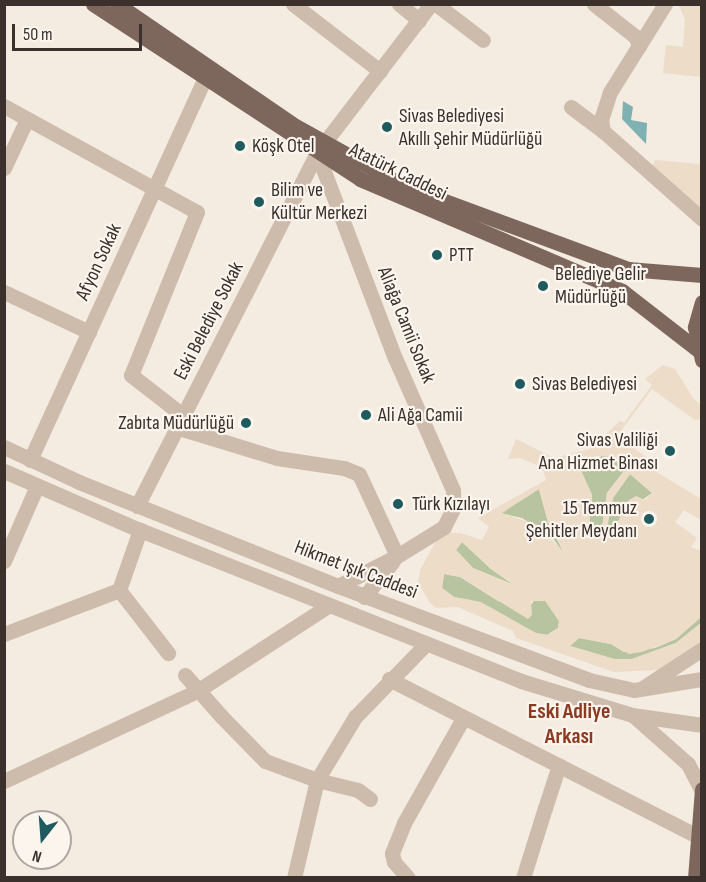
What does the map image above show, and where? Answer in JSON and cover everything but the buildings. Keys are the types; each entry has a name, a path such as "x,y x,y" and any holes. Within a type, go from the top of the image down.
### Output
{"main road":[{"name":"Atatürk Caddesi","path":"93,4 204,80 402,199 622,291 700,355"},
{"name":"Atatürk Caddesi","path":"117,4 320,148 404,186 627,269 702,274"},
{"path":"700,355 695,327 702,302"},
{"path":"694,878 695,835 701,790"}],"street":[{"path":"293,4 380,71"},
{"path":"399,4 419,20"},
{"name":"Eski Belediye Sokak","path":"137,506 182,422 320,148 431,4"},
{"path":"436,4 483,40"},
{"path":"594,4 636,37 639,47"},
{"path":"603,131 604,104 665,4"},
{"name":"Afyon Sokak","path":"30,460 156,190 204,80"},
{"path":"4,106 197,212 130,375 182,422 277,458 344,468 359,474 397,556"},
{"path":"571,107 603,131 702,219"},
{"path":"4,168 27,119"},
{"name":"Aliağa Camii Sokak","path":"320,148 395,358 453,490 454,507 444,527 397,556 338,586"},
{"path":"4,292 89,332"},
{"name":"Hikmet Işık Caddesi","path":"4,447 137,506 364,597 589,680 640,689 702,679"},
{"path":"4,471 328,606 521,681 632,715 702,725"},
{"path":"4,561 37,486"},
{"path":"4,634 119,590 141,530"},
{"name":"Aliağa Camii Sokak","path":"364,597 397,556"},
{"path":"119,590 168,653"},
{"path":"4,781 197,691 328,606"},
{"path":"294,878 317,780 355,717 389,679 426,644"},
{"path":"640,689 702,649"},
{"path":"185,675 197,691 265,761 317,780 357,790 370,798"},
{"path":"389,679 462,720 559,765 695,835"},
{"path":"632,715 688,764 701,790"},
{"path":"408,878 394,862 392,853 404,823 462,720"},
{"path":"523,878 559,765"}],"green space":[{"path":"605,455 627,467 607,493 602,528 596,531 589,526 592,495 578,464"},
{"path":"630,474 652,493 622,514 614,529 607,527 613,498"},
{"path":"539,489 548,522 565,555 552,537 522,518 501,513"},
{"path":"462,542 491,569 514,585 473,568 456,550"},
{"path":"444,574 460,577 498,601 529,608 535,599 546,601 559,621 558,628 547,635 536,633 470,600 454,597 442,588"},
{"path":"701,617 701,623 676,643 632,659 614,659 570,646 579,638 611,644 624,652 655,648 676,639"}],"shaded area":[{"path":"679,5 701,5 701,77 663,73 666,45 683,47 685,20"},
{"path":"701,153 701,214 651,169 655,160 700,164"},
{"name":"15 Temmuz Şehitler Meydanı","path":"663,365 675,369 693,398 701,405 701,419 695,420 652,389 617,436 658,466 655,471 701,499 701,520 684,510 675,522 697,538 691,547 701,551 701,617 676,639 642,652 629,654 611,644 579,638 570,646 614,659 632,659 676,643 701,623 701,644 658,670 614,672 516,638 513,631 458,607 436,608 430,603 418,582 420,570 436,541 446,533 460,533 482,540 489,527 478,518 546,480 542,467 520,458 508,459 516,439 554,458 590,449 620,421 624,423 652,385 645,379","holes":["596,456 614,457 627,467 607,493 602,528 596,531 589,526 592,495 578,464","630,474 652,493 645,500 636,496 629,500 614,529 607,527 613,498","539,489 548,522 565,553 537,525 502,513","462,542 491,569 513,585 473,568 456,550","444,574 460,577 528,619 532,615 531,601 545,601 559,621 558,628 547,635 536,633 481,602 454,597 442,588"]}],"water":[{"path":"623,101 633,107 631,120 647,123 646,144 622,119"}],"place":[{"name":"Sivas Belediyesi Akıllı Şehir Müdürlüğü","path":"387,127"},
{"name":"Köşk Otel","path":"240,146"},
{"name":"Bilim ve Kültür Merkezi","path":"259,202"},
{"name":"PTT","path":"437,255"},
{"name":"Belediye Gelir Müdürlüğü","path":"543,286"},
{"name":"Sivas Belediyesi","path":"520,384"},
{"name":"Ali Ağa Camii","path":"366,415"},
{"name":"Zabıta Müdürlüğü","path":"246,423"},
{"name":"Sivas Valiliği Ana Hizmet Binası","path":"670,451"},
{"name":"Türk Kızılayı","path":"398,504"},
{"name":"15 Temmuz Şehitler Meydanı","path":"649,519"}],"district":[{"name":"Eski Adliye Arkası","path":"569,724"}]}
